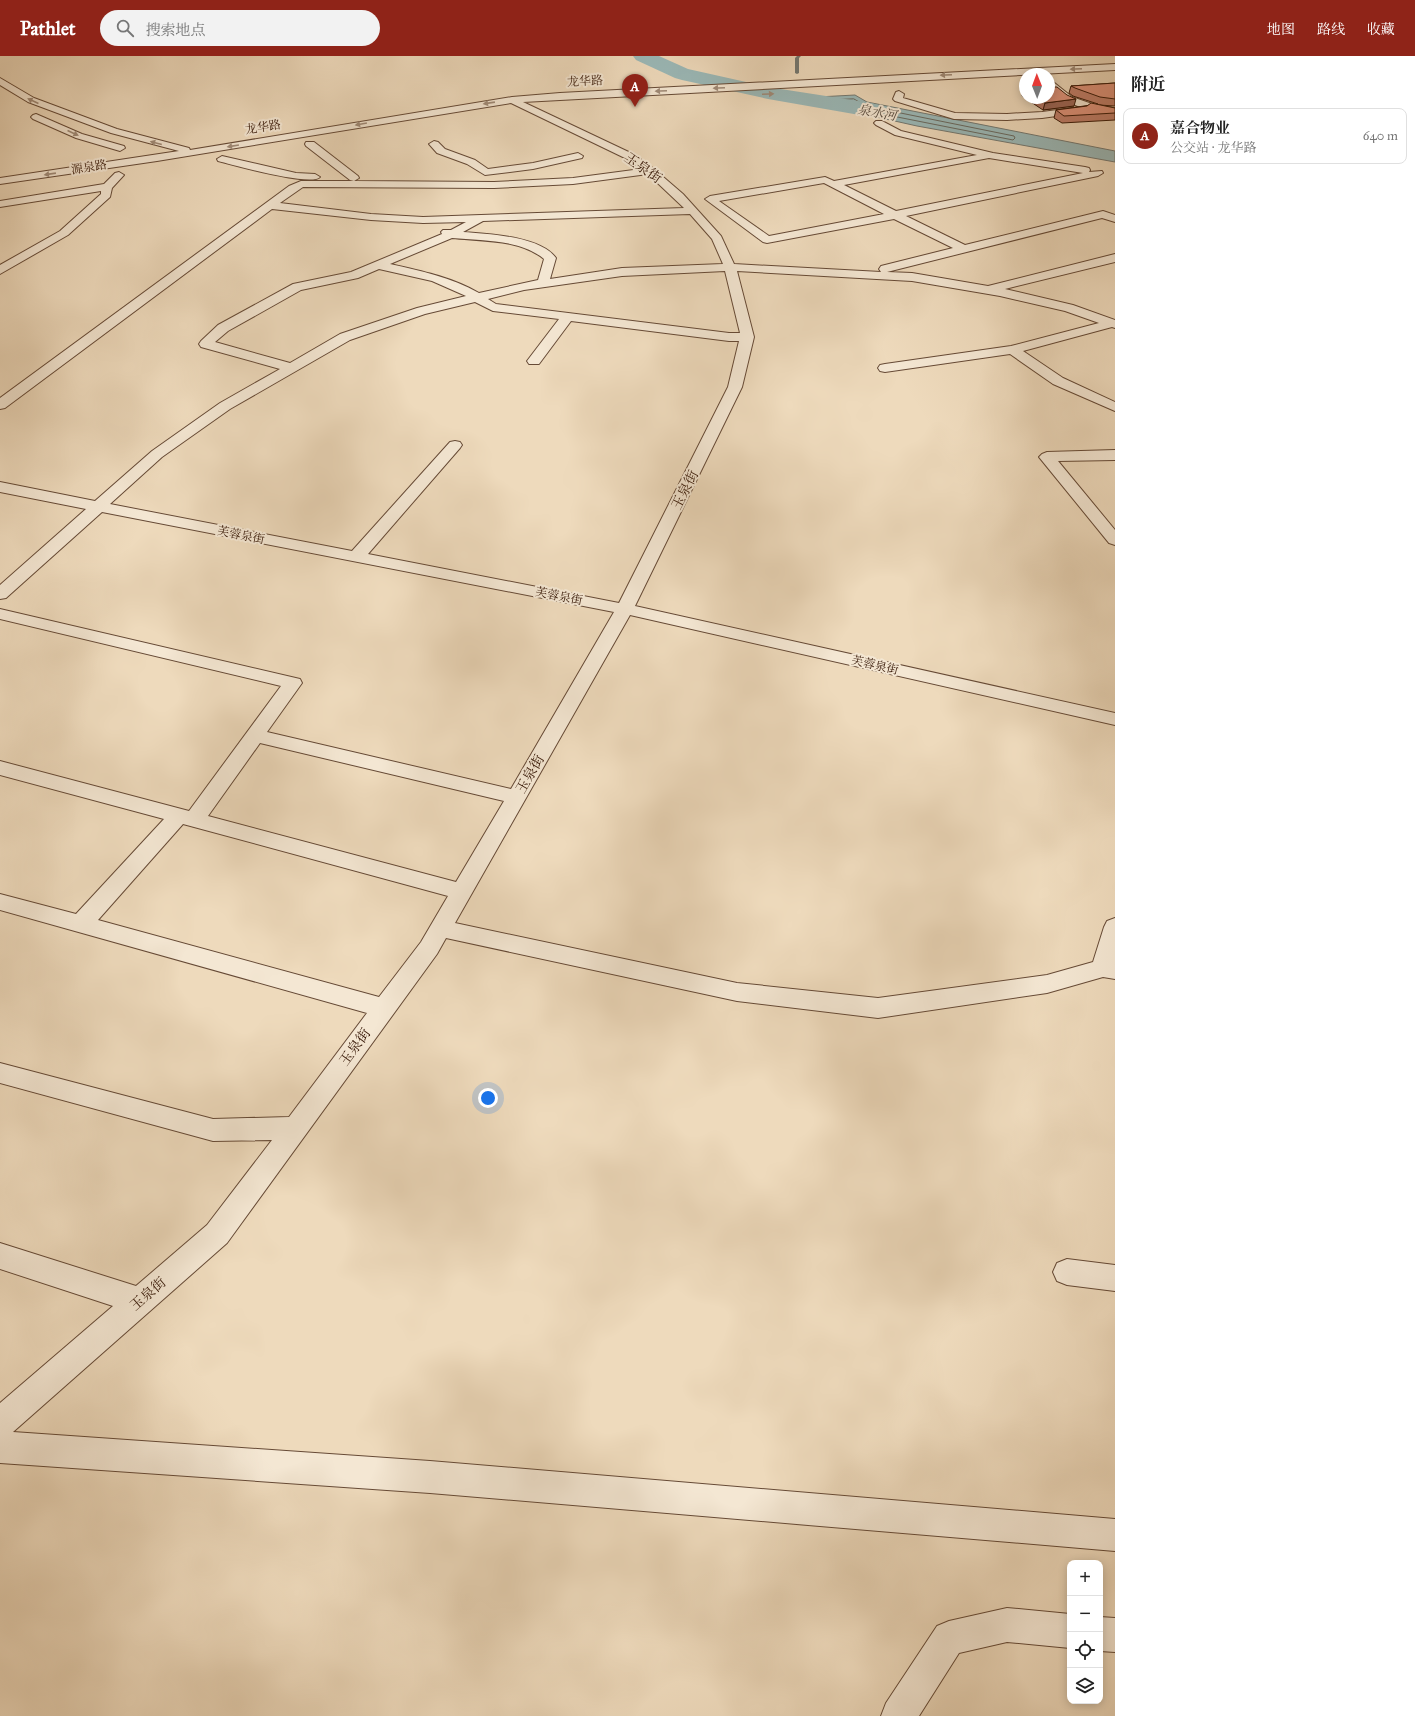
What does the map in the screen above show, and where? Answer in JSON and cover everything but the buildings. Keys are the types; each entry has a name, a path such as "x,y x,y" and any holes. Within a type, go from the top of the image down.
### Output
{"street":[{"name":"龙华路","path":"157,158 520,104 560,96 1115,66"},
{"path":"1055,78 1115,75"},
{"name":"龙华路","path":"481,115 520,104 715,97 1019,80"},
{"path":"0,81 31,100 100,126 192,152"},
{"path":"1055,88 1069,99 1098,109 1115,112"},
{"path":"899,94 898,99 954,116 1007,117 1042,115 1085,109 1084,104"},
{"name":"玉泉街","path":"0,1423 217,1234 429,948 625,609 735,387 747,337 730,267 717,238 679,196 650,170 631,157 520,104"},
{"name":"龙华路","path":"24,111 79,136 182,165 192,152"},
{"path":"921,117 942,113"},
{"path":"893,121 879,123 898,133 993,156 1098,172 895,215 767,240 710,199 824,180 833,184 895,215 963,249"},
{"path":"326,142 307,145 354,178 431,178 533,166 578,156"},
{"path":"434,144 441,151 471,162 485,172"},
{"name":"龙华路","path":"252,154 219,160 296,176 354,178"},
{"path":"833,184 993,156"},
{"name":"源泉路","path":"0,181 157,158"},
{"path":"0,405 269,205 301,184 494,185 573,181 650,170"},
{"name":"源泉路","path":"0,194 123,174 107,187"},
{"path":"0,204 107,187 106,195 64,232 0,270"},
{"path":"269,205 371,217 423,220 692,211"},
{"path":"864,274 1103,214 1115,219"},
{"path":"292,368 206,344 224,328 297,287 354,275 451,234 482,218"},
{"path":"423,220 451,234 527,244 545,252 550,258 543,283"},
{"path":"988,290 1115,258"},
{"path":"378,265 436,278 463,288 493,307 729,337 747,337"},
{"path":"0,594 157,454 225,406 345,337 421,311 524,286 622,272 730,267 912,277 988,290 1070,308 1113,324"},
{"path":"534,362 568,316"},
{"path":"885,368 1012,350 1113,324"},
{"path":"1012,350 1058,381 1115,407"},
{"path":"356,557 455,445"},
{"path":"1115,455 1048,457 1108,521 1115,540"},
{"name":"芙蓉泉街","path":"0,487 96,507 625,609 1115,719"},
{"path":"0,614 293,683 255,736 187,818 81,924"},
{"path":"255,736 517,797"},
{"path":"0,768 462,892"},
{"path":"0,902 385,1008"},
{"path":"440,928 737,992 878,1008 1047,984 1109,969 1115,927"},
{"path":"0,1073 213,1130 295,1128"},
{"path":"0,1256 140,1301"},
{"path":"1067,1272 1115,1278"},
{"path":"0,1447 430,1477 1115,1535"},
{"path":"899,1716 949,1638 1007,1626 1067,1631"},
{"path":"1103,1634 1115,1635"}],"water":[{"name":"泉水河","path":"855,95 867,102 1115,151 1115,162 917,126 850,111 780,99"}],"waterway":[{"name":"泉水河","path":"643,56 682,74 768,93 871,110"},
{"path":"797,73 797,58 799,56"}],"place":[{"name":"嘉合物业","path":"635,107"}]}
